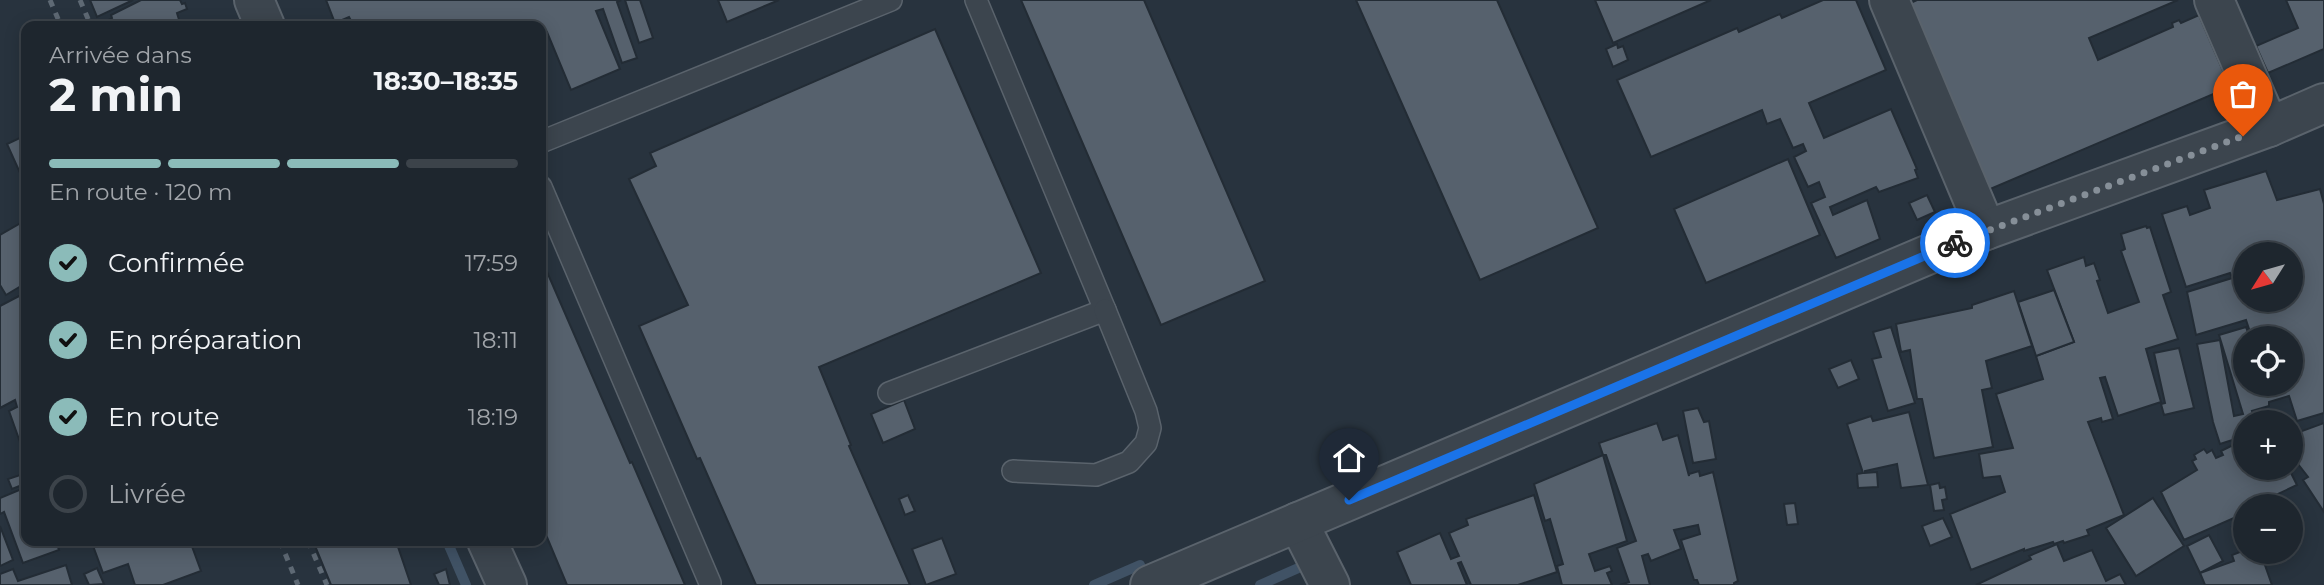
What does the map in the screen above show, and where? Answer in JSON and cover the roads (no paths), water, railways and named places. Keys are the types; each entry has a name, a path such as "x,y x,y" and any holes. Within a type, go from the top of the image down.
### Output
{"street":[{"path":"254,0 263,21"},
{"path":"1889,0 1986,230"},
{"path":"2214,0 2269,127"},
{"path":"1150,585 1986,230 2269,127 2324,103"},
{"path":"1298,522 1330,585"},
{"path":"490,546 507,585"}],"lane":[{"path":"546,140 891,0"},
{"path":"976,0 1105,310 1146,411 1150,428 1146,443 1129,462 1096,475 1013,471"},
{"path":"546,199 710,583"},
{"path":"888,393 1105,310"}],"waterway":[{"path":"449,546 466,585"},
{"path":"1260,585 1312,562"},
{"path":"1094,585 1140,565"}],"railway":[{"path":"50,0 59,21"},
{"path":"80,0 89,21"},
{"path":"282,546 298,585"},
{"path":"310,546 327,585"}]}
